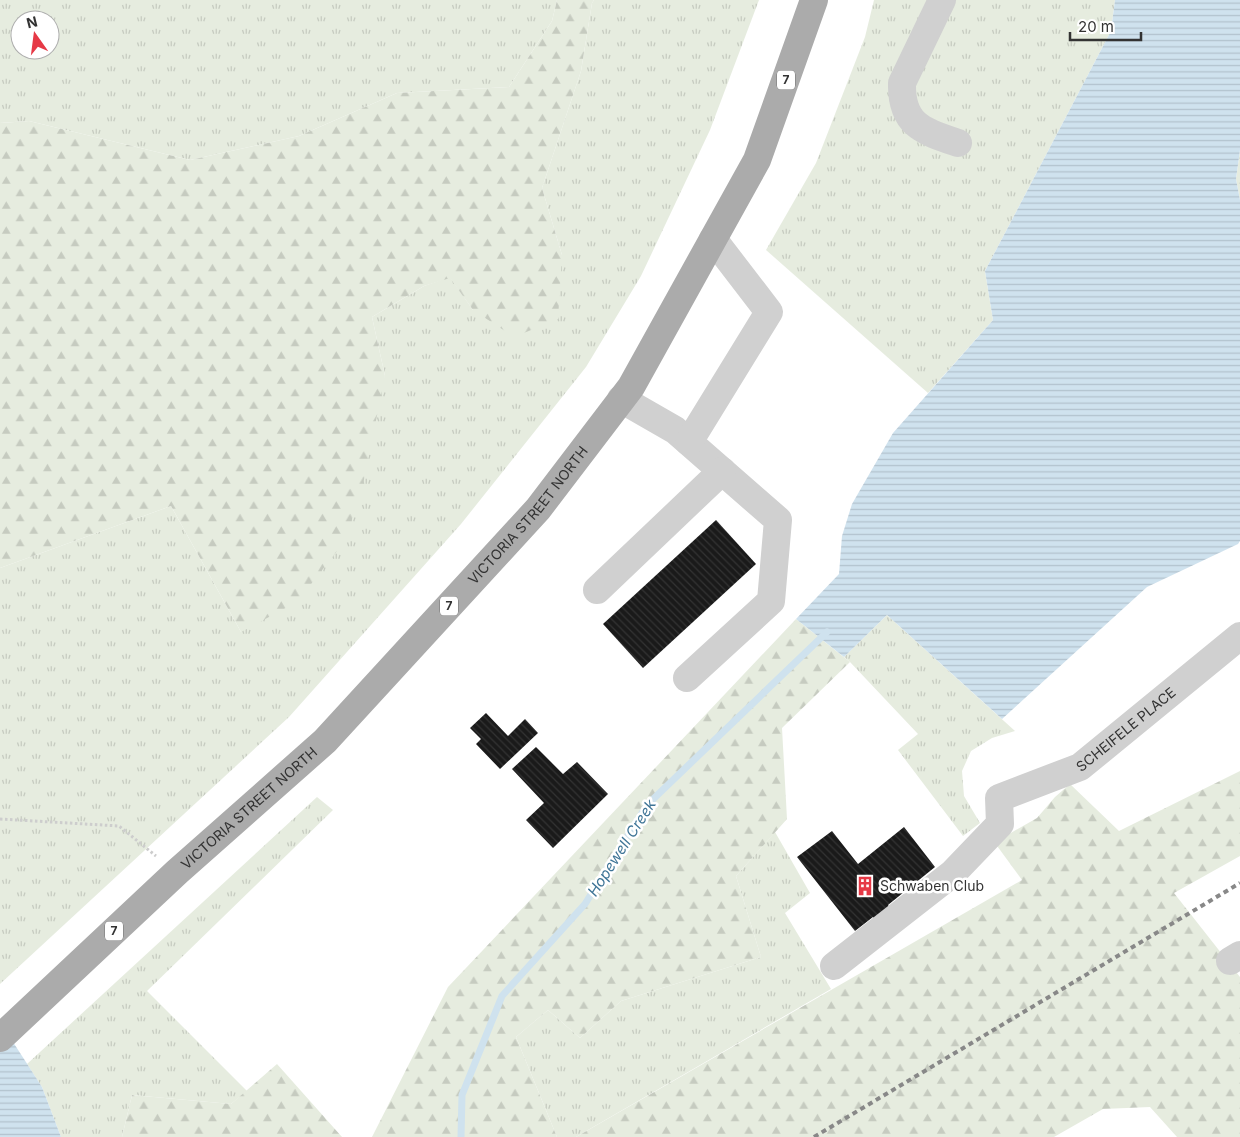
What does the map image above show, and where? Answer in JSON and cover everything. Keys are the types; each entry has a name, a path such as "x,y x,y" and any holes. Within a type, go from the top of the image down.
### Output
{"main road":[{"name":"VICTORIA STREET NORTH","path":"0,1038 177,872 325,741 538,509 630,386 757,160 814,0"}],"street":[{"path":"942,0 902,83 902,98 909,118 925,132 958,143"},
{"path":"689,442 769,312 713,239"},
{"path":"621,399 675,430 778,520 771,601 686,678"},
{"path":"596,590 722,471"},
{"name":"SCHEIFELE PLACE","path":"834,966 953,873 1000,824 999,798 1080,767 1240,636"}],"path":[{"path":"0,819 119,826 177,872"}],"green space":[{"path":"0,0 557,0 552,21 509,87 397,93 299,136 190,160 29,121 0,123"},
{"path":"557,0 594,0 581,71 542,188 562,255 558,319 514,337 473,310 450,278 424,286 372,317 385,376 360,499 341,546 297,602 241,632 171,506 0,568 0,123 29,121 190,160 299,136 397,93 509,87 552,21"},
{"path":"594,0 759,0 710,130 641,276 586,367 461,524 289,717 0,984 0,568 171,506 241,632 385,376 372,317 424,286 450,277 473,310 562,255 542,188 581,71"},
{"path":"874,0 1115,0 1111,31 985,271 993,320 928,393 766,250 816,163 865,37"},
{"path":"1240,150 1240,200 1236,179"},
{"path":"887,615 1015,731 992,738 971,751 962,771 964,796 980,823 963,836 898,750 918,734 844,657"},
{"path":"796,619 850,662 782,728 787,819 736,876 761,957 621,1001 580,1038 548,1010 516,1037 557,1137 372,1137 448,987"},
{"path":"1240,771 1240,856 1174,893 1240,977 1240,1137 1177,1137 1150,1107 1103,1109 1054,1137 576,1137 1022,880 992,839 1009,834 1037,818 1055,797 1070,784 1119,831"},
{"path":"317,797 333,810 147,991 247,1091 231,1104 132,1095 122,1137 61,1137 42,1087 27,1064"},
{"path":"775,832 810,893 785,913 831,989 576,1137 557,1137 516,1037 548,1010 580,1038 621,1001 761,957 736,876"},
{"path":"277,1064 342,1137 122,1137 132,1095 231,1104"}],"water":[{"path":"1115,0 1240,0 1240,150 1236,179 1240,200 1240,541 1238,544 1147,587 1002,719 887,615 844,657 796,619 839,574 842,536 852,504 893,433 993,320 985,271 1111,31"},
{"path":"0,1026 13,1042 42,1087 61,1137 0,1137"}],"building":[{"path":"716,520 756,564 643,668 603,624"},
{"path":"486,713 508,736 525,719 538,733 500,769 476,744 481,739 470,728"},
{"path":"536,747 563,774 577,762 608,794 553,848 526,820 544,803 512,769"},
{"name":"Schwaben Club","path":"904,827 935,867 888,905 890,908 875,920 873,917 855,931 797,857 832,831 858,864"}],"waterway":[{"name":"Hopewell Creek","path":"461,1137 462,1095 502,996 585,904 647,805 827,632"}],"railway":[{"path":"814,1137 1240,883"}],"place":[{"name":"Schwaben Club","path":"865,886"}]}
